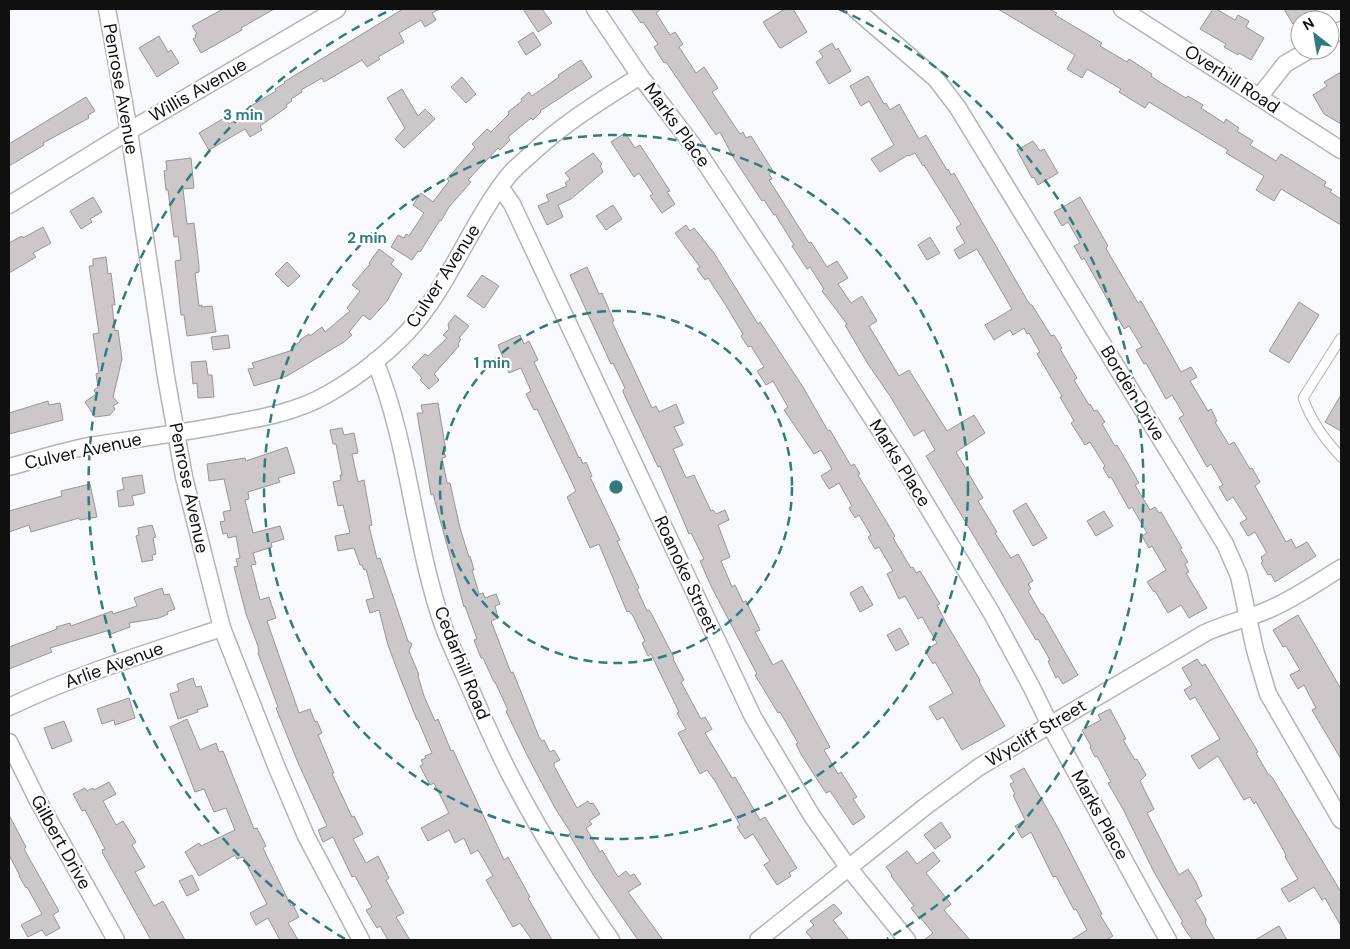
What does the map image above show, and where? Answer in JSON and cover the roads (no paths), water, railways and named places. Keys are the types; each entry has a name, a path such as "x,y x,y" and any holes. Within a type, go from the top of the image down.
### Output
{"street":[{"name":"Penrose Avenue","path":"107,9 129,131 176,434 184,477 222,628 306,836 361,940"},
{"name":"Willis Avenue","path":"9,205 129,131 337,9"},
{"name":"Marks Place","path":"595,9 640,76 698,152 900,461 991,612 1050,725 1168,940"},
{"name":"Borden Drive","path":"855,9 936,79 958,108 1225,544 1239,576 1247,619 1268,694 1341,820"},
{"name":"Overhill Road","path":"1122,9 1341,150"},
{"path":"1259,96 1285,64 1292,60"},
{"name":"Culver Avenue","path":"9,467 86,447 176,434 271,416 325,396 375,361 416,322 461,252 488,203 510,174 544,142 582,113 640,76"},
{"name":"Roanoke Street","path":"500,187 512,204 753,717 793,786 848,867 907,940"},
{"name":"Cedarhill Road","path":"375,361 382,376 400,438 426,566 444,628 515,785 546,840 611,940"},
{"name":"Wycliff Street","path":"758,940 848,867 979,767 1204,633 1225,624 1247,619 1272,608 1341,568"},
{"name":"Arlie Avenue","path":"9,707 47,689 106,666 222,628"},
{"name":"Gilbert Drive","path":"9,742 37,799 116,940"}],"lane":[{"path":"1341,338 1303,398 1314,421 1330,446 1341,457"}]}
